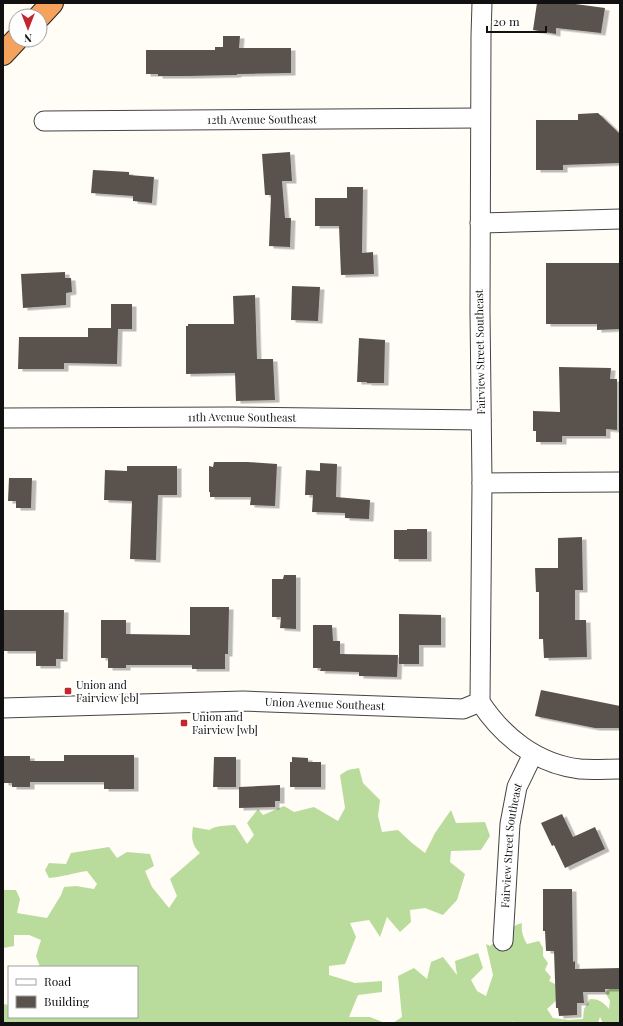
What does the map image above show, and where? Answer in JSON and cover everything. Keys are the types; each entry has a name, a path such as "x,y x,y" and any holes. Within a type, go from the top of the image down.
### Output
{"street":[{"name":"Fairview Street Southeast","path":"480,702 482,483 480,118 482,3"},
{"name":"12th Avenue Southeast","path":"44,121 480,118"},
{"path":"480,223 620,219"},
{"name":"11th Avenue Southeast","path":"3,418 232,417 481,420"},
{"path":"482,483 620,482"},
{"name":"Union Avenue Southeast","path":"3,708 243,701 463,709 480,702"},
{"path":"480,702 491,718 520,746 533,754 548,761 580,769 620,769"},
{"name":"Fairview Street Southeast","path":"503,941 510,824 517,787 533,754"}],"green space":[{"path":"359,768 363,783 380,800 378,816 382,832 398,830 425,853 435,833 451,810 456,823 485,822 490,836 481,850 451,851 450,862 465,874 457,900 443,915 425,908 410,910 411,922 400,932 387,917 380,937 369,920 350,923 356,937 345,964 329,966 329,975 355,983 382,981 382,992 358,995 349,1017 370,1017 385,1023 3,1023 3,1004 8,1005 8,1018 138,1018 138,966 40,966 36,956 41,940 29,935 14,935 14,946 3,948 3,890 16,890 20,899 17,913 47,918 61,895 64,887 76,886 94,889 97,884 87,871 49,878 45,870 49,863 66,864 71,853 109,847 117,858 127,852 150,854 154,866 145,871 152,887 169,908 177,896 170,879 200,853 195,847 193,841 193,827 209,830 218,826 235,825 247,844 254,835 247,823 258,809 263,815 284,806 294,812 314,807 338,821 345,808 340,775 348,770"},
{"path":"522,923 523,937 527,944 539,941 543,948 543,956 548,963 545,970 551,977 549,981 559,986 559,998 547,1009 553,1018 568,1020 583,1019 584,1009 590,999 601,1001 609,1009 610,1001 605,992 614,986 620,990 620,1023 603,1023 600,1017 598,1023 564,1023 561,1021 561,1023 514,1023 513,1021 512,1023 393,1023 402,1017 398,976 414,968 427,979 431,962 443,957 457,975 455,961 478,953 483,968 471,980 477,991 486,996 493,975 486,944 490,946 516,925"}],"building":[{"path":"537,3 568,3 605,8 601,33 556,28 556,34 533,30"},
{"path":"223,36 240,36 239,48 291,48 291,73 188,76 158,76 158,74 146,74 146,50 215,50 215,47 223,47"},
{"path":"598,113 620,134 620,163 563,165 563,170 536,170 536,120 578,120 578,114"},
{"path":"290,152 292,181 282,181 285,218 291,218 290,247 269,246 271,195 265,195 262,154"},
{"path":"93,170 129,172 129,175 154,177 152,203 133,201 133,196 91,193"},
{"path":"347,187 363,187 362,253 373,252 374,274 341,275 339,226 315,226 315,198 347,198"},
{"path":"546,263 620,263 620,329 597,330 597,324 546,324"},
{"path":"65,272 65,278 71,278 72,292 66,293 66,305 23,308 21,274"},
{"path":"292,286 320,287 318,321 291,320"},
{"path":"255,295 257,359 273,359 275,400 236,401 235,373 186,374 186,326 188,326 188,324 234,324 233,296"},
{"path":"111,304 132,304 132,329 118,329 117,364 64,363 64,369 18,369 19,337 88,337 88,328 111,328"},
{"path":"359,338 385,340 384,383 357,382"},
{"path":"559,367 611,368 610,379 617,379 617,430 606,429 606,436 562,436 562,442 536,442 536,431 533,431 533,411 560,412"},
{"path":"214,462 277,464 275,506 250,505 251,497 210,497 209,466 213,467"},
{"path":"320,463 337,464 336,497 370,500 369,519 345,518 345,513 312,512 313,495 305,495 306,470 320,471"},
{"path":"127,466 177,466 177,495 158,495 156,560 130,559 132,501 104,500 105,470 127,471"},
{"path":"9,478 32,478 31,508 16,508 16,501 8,501"},
{"path":"427,529 427,559 394,559 394,530"},
{"path":"582,537 583,590 575,590 575,620 586,620 587,657 544,658 543,639 539,639 539,592 536,592 535,568 558,568 558,538"},
{"path":"284,575 296,575 296,629 280,628 281,617 272,617 272,579 283,579"},
{"path":"190,607 229,607 228,654 225,654 225,669 192,669 192,665 126,665 126,668 108,668 108,658 101,658 101,620 126,620 126,634 190,635"},
{"path":"3,610 64,610 63,659 56,659 56,666 36,666 36,651 3,651"},
{"path":"399,614 441,615 441,645 419,645 419,664 399,664"},
{"path":"313,625 332,625 333,641 340,641 340,654 398,655 397,677 359,676 359,672 320,671 321,668 313,668"},
{"path":"541,690 620,706 620,728 595,728 535,716"},
{"path":"64,755 134,755 134,789 104,789 104,782 30,782 30,787 12,787 12,783 4,783 3,756 30,756 30,761 64,761"},
{"path":"214,757 236,757 236,787 213,787"},
{"path":"292,757 308,758 308,762 321,762 321,787 290,787 290,762 292,762"},
{"path":"280,785 280,801 275,801 275,807 239,808 239,787"},
{"path":"562,814 573,837 595,827 605,849 565,868 541,823"},
{"path":"543,889 572,889 573,962 575,961 575,969 620,968 620,989 605,989 605,992 583,992 584,1003 577,1003 577,1015 559,1016 558,1008 556,1008 554,951 546,951 545,931 543,931"}],"place":[{"name":"Union and Fairview [eb]","path":"68,691"},
{"name":"Union and Fairview [wb]","path":"184,723"}]}
